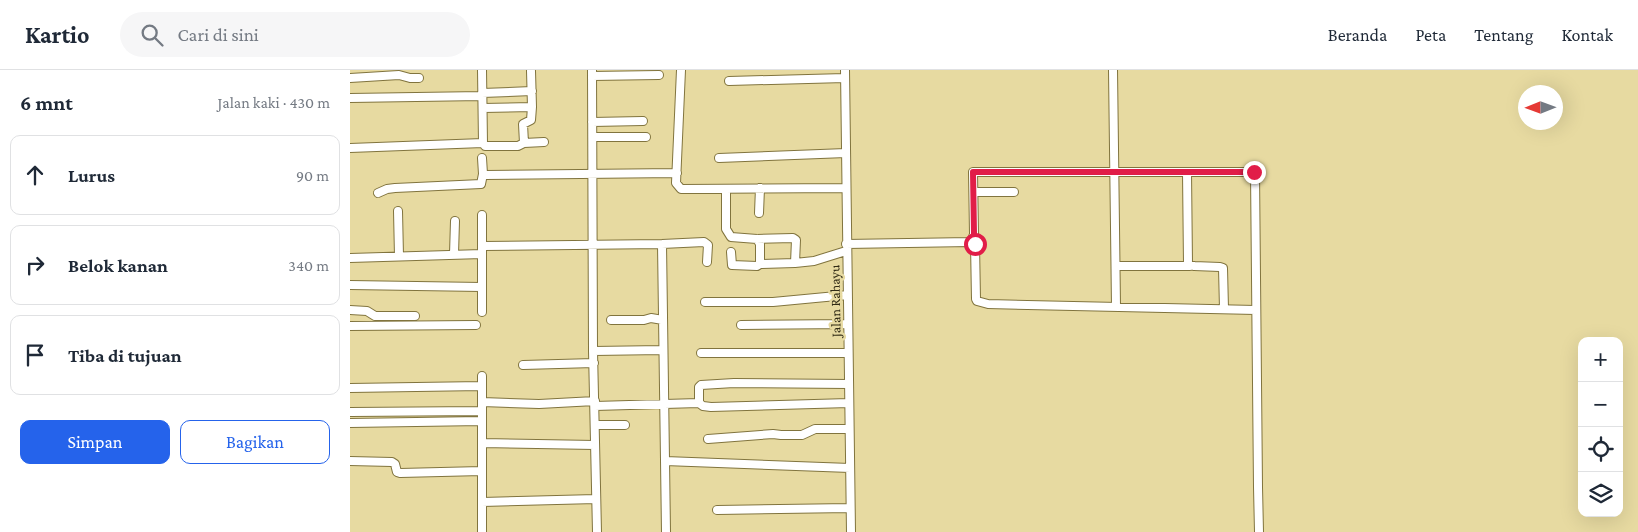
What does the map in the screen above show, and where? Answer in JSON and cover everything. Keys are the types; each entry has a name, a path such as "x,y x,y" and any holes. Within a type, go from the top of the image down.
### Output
{"street":[{"path":"482,70 483,142 485,146 518,146 524,143 544,142"},
{"path":"681,70 676,183 681,190 846,188"},
{"path":"1113,70 1116,306"},
{"path":"524,143 523,124 531,120 531,71"},
{"path":"597,532 592,73 660,75"},
{"path":"729,81 845,74"},
{"name":"Jalan Rahayu","path":"845,74 851,532"},
{"path":"350,78 399,75 419,78"},
{"path":"350,98 532,91"},
{"path":"483,108 532,107"},
{"path":"592,122 643,121"},
{"path":"593,138 646,137"},
{"path":"350,148 483,142"},
{"path":"719,158 846,153"},
{"path":"378,193 395,188 481,184 483,174 482,158"},
{"path":"1256,310 988,304 977,301 975,244 972,240 974,234 973,172 1254,172 1256,310 1258,532"},
{"path":"1186,172 1187,259 1190,266"},
{"path":"483,174 677,173"},
{"path":"759,213 760,188"},
{"path":"726,190 726,229 729,235 760,240 795,238 795,263"},
{"path":"974,192 1014,192"},
{"path":"398,211 399,256"},
{"path":"482,215 482,312"},
{"path":"454,221 454,254"},
{"path":"760,240 760,264"},
{"path":"731,252 732,265 757,266 760,264 814,261 846,247 972,240"},
{"path":"350,258 454,254 483,250 593,245 706,242 708,245 707,262"},
{"path":"662,244 666,532"},
{"path":"1116,266 1220,267 1222,268 1224,309"},
{"path":"350,285 482,286"},
{"path":"705,302 773,302 847,294"},
{"path":"350,310 367,311 375,316 415,316"},
{"path":"611,320 642,320 651,318 662,320"},
{"path":"741,325 847,324"},
{"path":"350,326 476,325"},
{"path":"594,351 663,350"},
{"path":"701,353 848,353"},
{"path":"523,365 594,363"},
{"path":"482,376 482,532"},
{"path":"699,403 699,387 701,385 734,383 849,384"},
{"path":"350,388 482,386"},
{"path":"482,402 539,404 699,403 710,407 849,403"},
{"path":"350,412 482,411"},
{"path":"350,423 482,421"},
{"path":"595,424 625,424"},
{"path":"708,440 772,434 781,436 802,435 815,429 849,429"},
{"path":"482,443 595,444"},
{"path":"350,461 392,462 395,464 396,472 400,473 482,471"},
{"path":"665,461 850,468"},
{"path":"482,502 596,500"},
{"path":"717,510 850,508"}],"route":[{"path":"975,244 972,240 974,234 973,172 1254,172"}]}
